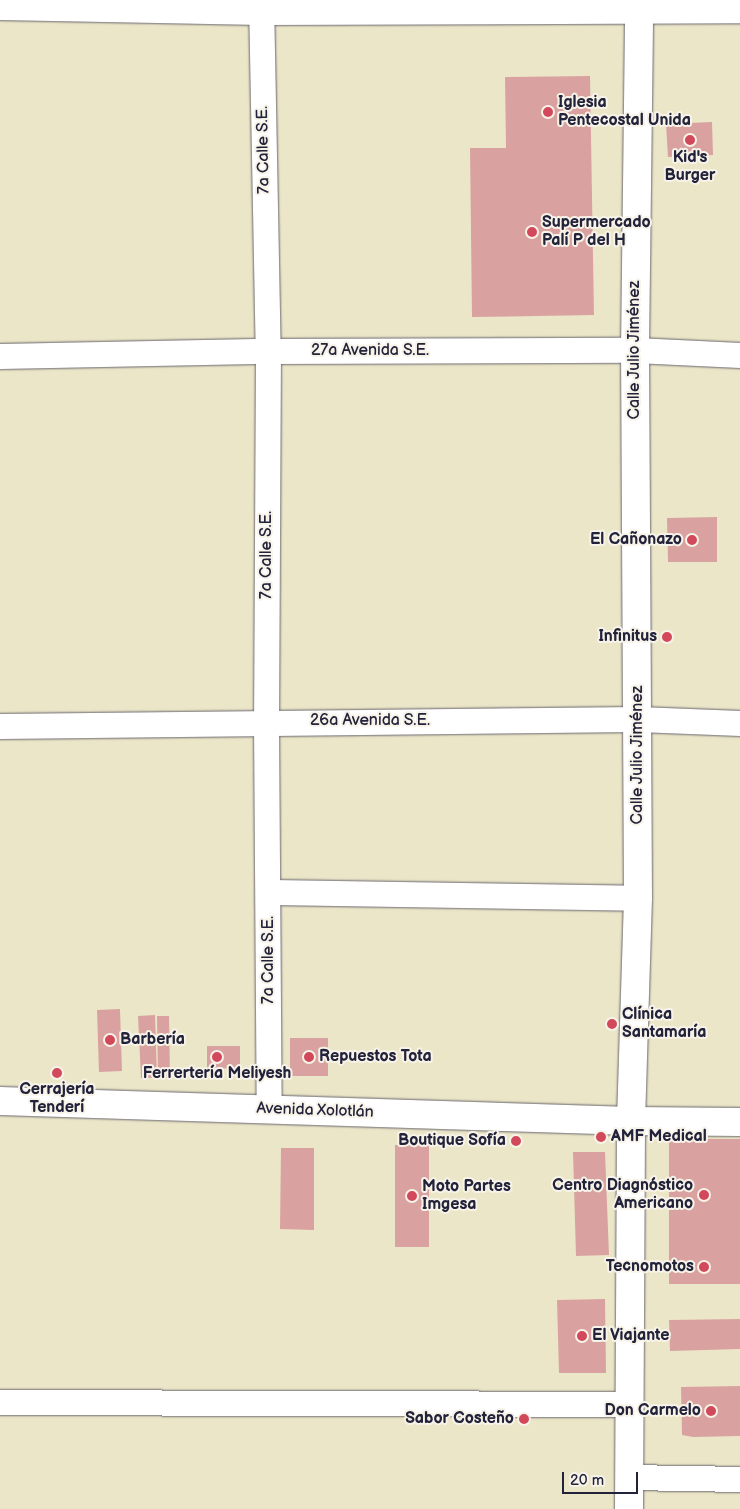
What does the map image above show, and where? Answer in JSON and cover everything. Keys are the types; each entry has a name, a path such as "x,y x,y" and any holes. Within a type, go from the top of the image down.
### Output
{"main road":[{"name":"Calle Julio Jiménez","path":"629,1509 628,1404 631,1121 638,898 635,350 639,5"},
{"name":"Avenida Xolotlán","path":"0,1101 631,1121 740,1122"}],"street":[{"path":"0,6 639,5 740,10"},
{"name":"7a Calle S.E.","path":"261,6 268,351 266,722 270,1110"},
{"name":"27a Avenida S.E.","path":"0,356 268,351 635,350 740,354"},
{"name":"26a Avenida S.E.","path":"0,726 638,719 740,723"},
{"path":"269,892 638,898"},
{"path":"0,1402 628,1404"},
{"path":"628,1477 740,1479"}],"building":[{"name":"Supermercado Palí P del H","path":"590,76 594,315 472,317 470,148 506,148 505,77"},
{"name":"Kid's Burger","path":"712,122 713,155 668,157 666,124"},
{"name":"El Cañonazo","path":"717,517 717,562 668,562 667,518"},
{"name":"Barbería","path":"120,1009 122,1071 99,1072 97,1010"},
{"path":"155,1015 157,1078 141,1078 138,1016"},
{"path":"157,1016 169,1016 170,1078 158,1078"},
{"name":"Repuestos Tota","path":"290,1038 328,1038 328,1076 290,1076"},
{"name":"Ferrertería Meliyesh","path":"207,1046 240,1046 240,1068 207,1069"},
{"name":"Centro Diagnóstico Americano","path":"669,1139 740,1139 740,1284 669,1284"},
{"name":"Moto Partes Imgesa","path":"395,1145 429,1145 429,1247 395,1247"},
{"path":"281,1148 314,1148 314,1230 280,1229"},
{"path":"573,1152 605,1152 609,1255 576,1256"},
{"name":"El Viajante","path":"605,1299 606,1373 559,1373 557,1300"},
{"path":"740,1319 740,1349 670,1351 669,1320"},
{"name":"Don Carmelo","path":"740,1386 740,1436 693,1437 682,1435 681,1387"}],"place":[{"name":"Iglesia Pentecostal Unida","path":"548,112"},
{"name":"Kid's Burger","path":"690,140"},
{"name":"Supermercado Palí P del H","path":"532,232"},
{"name":"El Cañonazo","path":"692,540"},
{"name":"Infinitus","path":"667,637"},
{"name":"Clínica Santamaría","path":"612,1024"},
{"name":"Barbería","path":"110,1040"},
{"name":"Ferrertería Meliyesh","path":"217,1057"},
{"name":"Repuestos Tota","path":"309,1057"},
{"name":"Cerrajería Tenderí","path":"57,1073"},
{"name":"AMF Medical","path":"601,1137"},
{"name":"Boutique Sofía","path":"516,1141"},
{"name":"Centro Diagnóstico Americano","path":"704,1195"},
{"name":"Moto Partes Imgesa","path":"412,1196"},
{"name":"Tecnomotos","path":"704,1267"},
{"name":"El Viajante","path":"582,1336"},
{"name":"Don Carmelo","path":"711,1411"},
{"name":"Sabor Costeño","path":"524,1419"}]}
